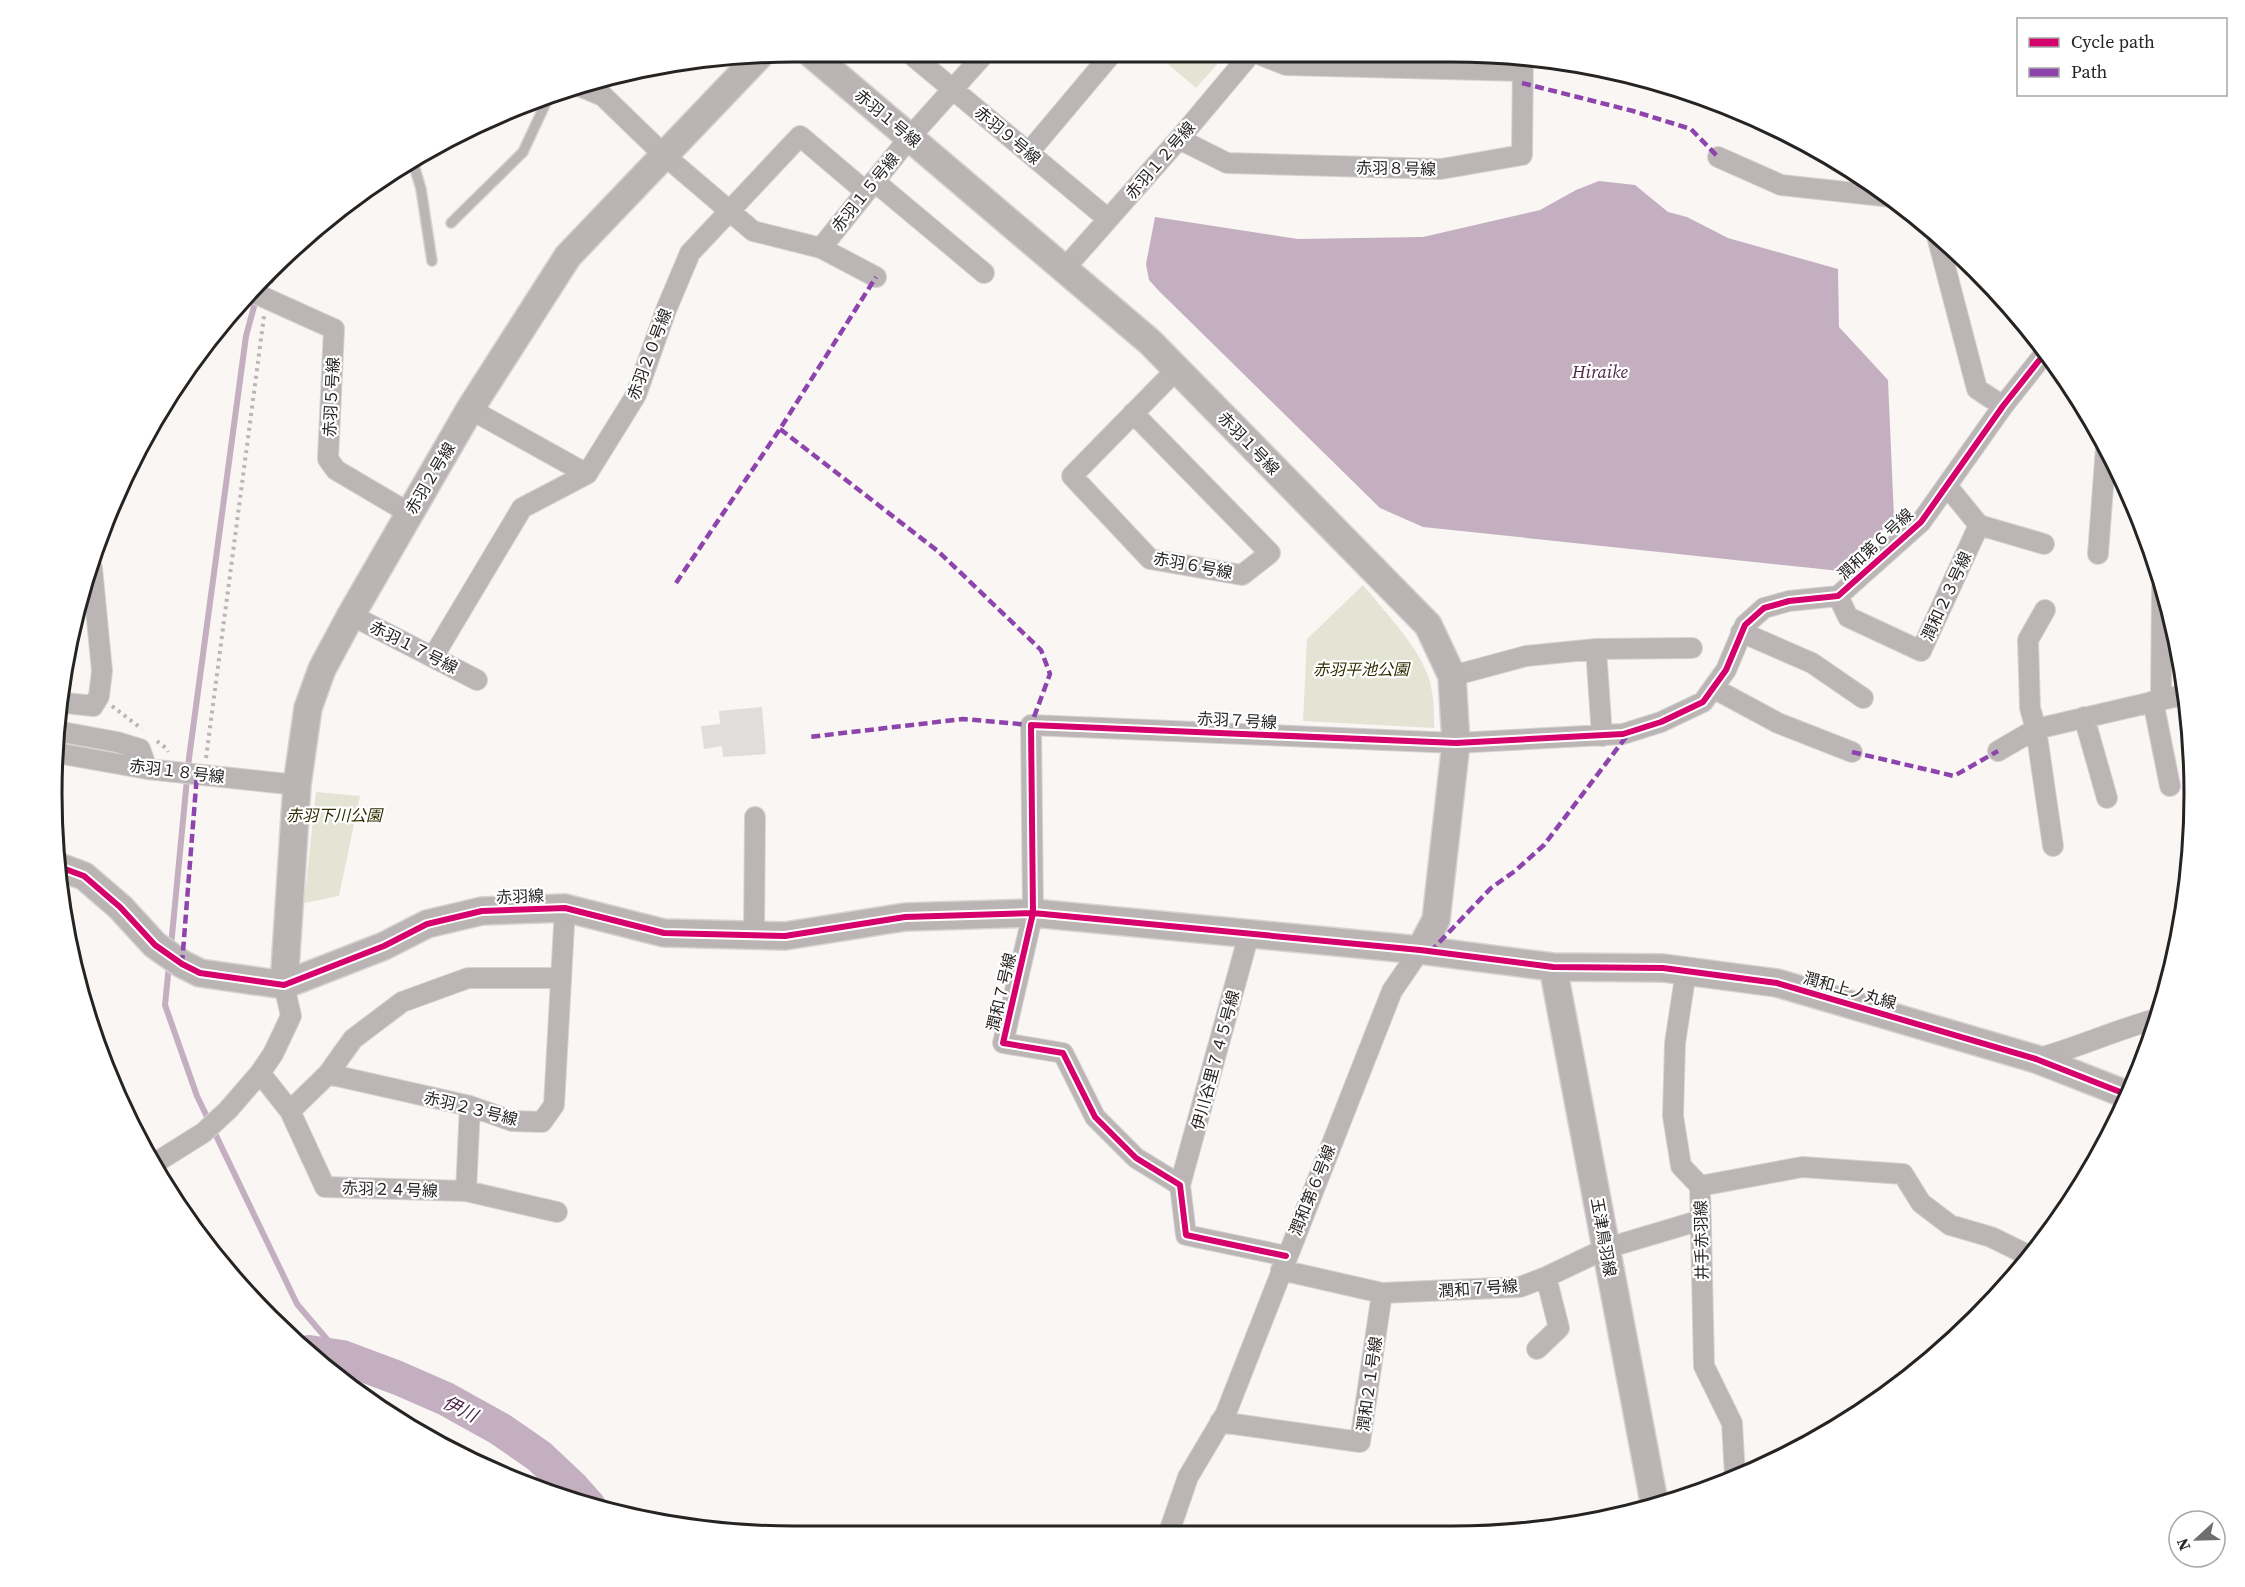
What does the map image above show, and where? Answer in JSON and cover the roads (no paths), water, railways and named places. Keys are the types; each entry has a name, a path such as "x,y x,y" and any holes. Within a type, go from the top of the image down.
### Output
{"street":[{"name":"赤羽１号線","path":"821,62 1150,342 1428,625 1452,676 1456,743 1436,920 1419,950"},
{"name":"赤羽９号線","path":"920,62 1108,219"},
{"name":"赤羽１５号線","path":"821,248 910,137 978,62"},
{"path":"1029,152 1105,62"},
{"name":"赤羽１２号線","path":"1065,268 1244,62"},
{"path":"1279,62 1286,65 1509,64"},
{"name":"赤羽２号線","path":"284,985 297,785 308,708 322,669 470,409 568,256 752,63"},
{"name":"赤羽８号線","path":"1179,139 1227,163 1441,169 1522,155 1522,65"},
{"path":"590,90 603,96 664,155 753,231 821,248 876,277"},
{"name":"赤羽２０号線","path":"587,474 636,395 666,310 690,253 800,136 870,187"},
{"path":"1718,157 1780,184 1871,195"},
{"path":"870,187 984,273"},
{"path":"1940,249 1977,389 2003,406"},
{"name":"赤羽５号線","path":"260,295 334,329 328,459 336,470 409,513"},
{"name":"潤和第６号線","path":"1629,733 1661,722 1703,702 1726,670 1745,625 1764,608 1789,601 1839,596 1921,522 2003,406 2040,359"},
{"name":"赤羽６号線","path":"1133,413 1270,553 1242,575 1150,559 1072,476 1133,413 1177,369"},
{"path":"470,409 587,474"},
{"path":"2098,554 2105,464"},
{"path":"433,657 522,508 587,474"},
{"path":"1947,486 1979,525 2044,544"},
{"name":"潤和２３号線","path":"1839,596 1848,617 1921,651 1979,525"},
{"path":"67,703 93,706 99,696 102,670 93,580"},
{"path":"2045,610 2028,640 2030,708 2036,729 2053,846"},
{"path":"2161,613 2157,700 2170,786"},
{"name":"赤羽１７号線","path":"351,615 477,680"},
{"path":"1741,632 1812,663 1863,698"},
{"path":"1452,676 1526,656 1596,649 1692,648"},
{"path":"1596,649 1602,736"},
{"path":"1713,688 1778,723 1852,752"},
{"path":"1998,751 2036,729 2177,696"},
{"path":"2084,717 2107,798"},
{"name":"赤羽７号線","path":"1033,913 1031,725 1456,743 1629,733"},
{"path":"64,733 140,749 147,769"},
{"name":"赤羽１８号線","path":"63,754 147,769 297,785"},
{"path":"754,935 755,817"},
{"name":"赤羽線","path":"66,869 84,876 120,907 155,945 200,973 284,985 384,946 427,924 482,911 565,908 664,933 784,936 905,917 1033,913 1249,934"},
{"name":"赤羽２３号線","path":"328,1074 470,1106 512,1120 542,1122 554,1105 565,908"},
{"name":"潤和７号線","path":"1033,913 1003,1043 1063,1053 1095,1117 1136,1158 1180,1185 1186,1235 1382,1293 1520,1287 1606,1248 1701,1220"},
{"name":"潤和上ノ丸線","path":"1249,934 1419,950 1553,967 1663,968 1777,983 2036,1059 2120,1092"},
{"name":"伊川谷里７４５号線","path":"1180,1185 1249,934"},
{"name":"潤和第６号線","path":"1171,1526 1188,1477 1226,1413 1283,1263 1392,991 1419,950"},
{"name":"玉津鳥羽線","path":"1553,967 1652,1498"},
{"name":"井手赤羽線","path":"1686,971 1675,1043 1673,1116 1682,1166 1700,1186 1704,1366 1732,1423 1735,1469"},
{"path":"290,1111 328,1074 353,1039 402,1002 468,978 561,978"},
{"path":"160,1160 203,1133 228,1110 273,1054 291,1016 284,985"},
{"path":"2036,1059 2063,1052 2147,1021"},
{"name":"赤羽２４号線","path":"260,1072 290,1111 325,1187 466,1191"},
{"path":"470,1106 466,1191 557,1212"},
{"path":"1700,1186 1802,1167 1903,1174 1921,1203 1950,1225 1991,1237 2022,1252"},
{"path":"1537,1349 1559,1328 1546,1277"},
{"name":"潤和２１号線","path":"1220,1422 1360,1442 1382,1293"}],"lane":[{"path":"452,223 523,152 545,105"},
{"path":"415,168 421,189 432,261"}],"water":[{"name":"Hiraike","path":"1599,181 1635,185 1668,212 1687,217 1728,238 1838,269 1839,327 1888,380 1894,518 1840,571 1423,527 1380,508 1149,280 1146,264 1155,217 1298,239 1423,237 1540,210 1576,190"}],"waterway":[{"path":"171,946 189,758 246,336 257,296"},
{"path":"169,965 165,1005 197,1096 297,1304 342,1357"},
{"name":"伊川","path":"324,1354 342,1357 446,1399 500,1429 539,1456 577,1493"}],"park label":[{"name":"赤羽平池公園","path":"1361,669"},
{"name":"赤羽下川公園","path":"334,815"}]}
